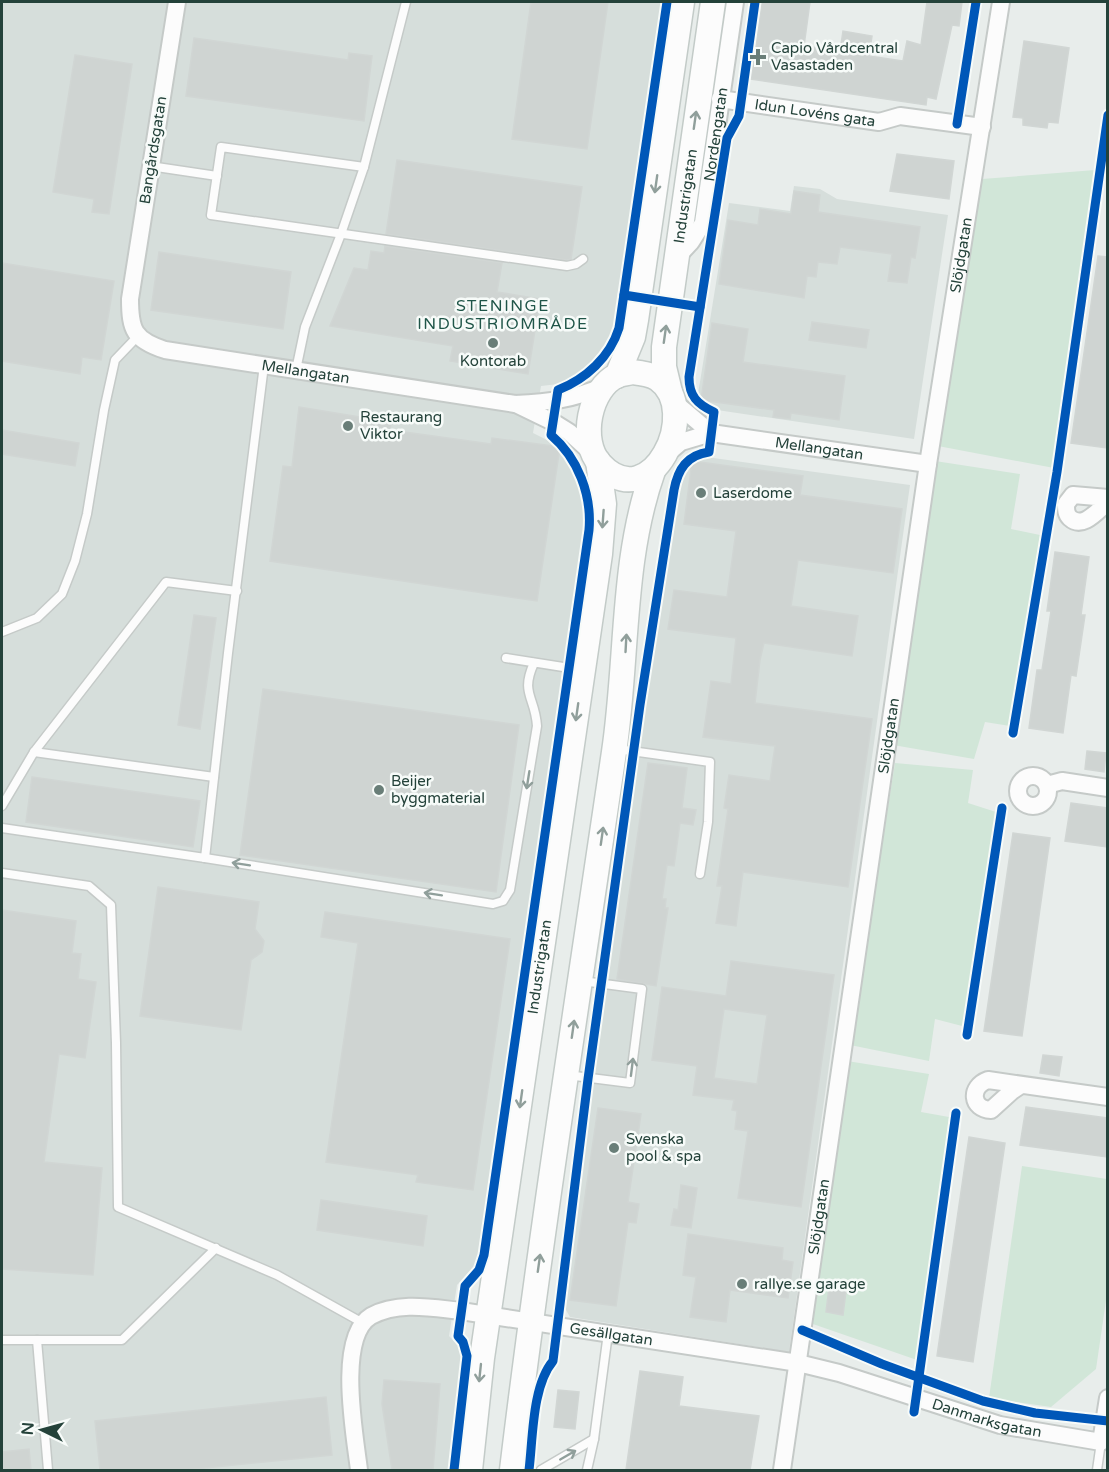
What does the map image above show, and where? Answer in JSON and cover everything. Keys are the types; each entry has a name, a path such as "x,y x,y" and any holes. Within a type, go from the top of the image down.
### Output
{"main road":[{"name":"Industrigatan","path":"611,381 633,337 682,2"},
{"name":"Industrigatan","path":"671,396 664,367 664,347 713,2"},
{"path":"512,1470 531,1321 615,748 624,674 635,540 644,498 671,441 674,425 671,396 659,380 649,375 632,372 611,381 596,398 590,418 591,444 596,458 609,473 620,478 640,477 659,464"},
{"name":"Industrigatan","path":"470,1470 489,1315 604,519 603,488 596,458"}],"street":[{"name":"Bangårdsgatan","path":"138,336 130,319 130,299 177,2"},
{"name":"Nordengatan","path":"675,258 691,242 703,223 735,2"},
{"name":"Slöjdgatan","path":"782,1470 928,464 1001,2"},
{"name":"Idun Lovéns gata","path":"720,99 879,122 900,116 982,127"},
{"name":"Mellangatan","path":"138,336 151,345 165,350 515,404 567,400 579,397 611,381"},
{"path":"671,396 711,433"},
{"name":"Mellangatan","path":"515,404 569,432 596,458"},
{"name":"Mellangatan","path":"659,464 681,442 711,433 928,464"},
{"path":"1047,785 1062,782 1107,788"},
{"path":"1021,1085 1107,1097"},
{"name":"Gesällgatan","path":"363,1323 379,1313 411,1306 531,1321 798,1363"},
{"path":"359,1470 350,1381 353,1351 363,1323"},
{"name":"Danmarksgatan","path":"798,1363 839,1372 1000,1425 1101,1442"},
{"path":"1101,1442 1107,1398"}],"lane":[{"path":"296,370 305,327 364,167 406,2"},
{"path":"364,167 221,147 211,215 567,266 583,259"},
{"path":"150,166 217,176"},
{"path":"2,632 37,618 62,594 75,561 87,514 104,410 115,360 138,336"},
{"path":"205,858 264,365"},
{"path":"2,806 34,752 166,582 237,591"},
{"path":"506,658 584,670"},
{"path":"2,828 493,904 503,901 510,890 537,726 536,712 527,693 526,684 534,663"},
{"path":"615,748 710,762 708,822 700,874"},
{"path":"34,752 214,777"},
{"path":"2,873 89,886 111,905 116,1043 118,1207 277,1275 363,1323"},
{"path":"567,1075 630,1083 642,989 580,980"},
{"path":"2,1340 122,1340 216,1248"},
{"path":"587,1470 594,1439 608,1333"},
{"path":"37,1340 48,1470"},
{"path":"541,1470 594,1439"},
{"path":"1097,1470 1101,1442"}],"shaded area":[{"path":"2,2 661,2 616,315 611,335 602,353 585,373 567,383 541,386 533,433 559,446 570,462 581,490 586,516 478,1262 457,1285 449,1336 458,1345 464,1358 452,1470 2,1470"},
{"path":"794,186 820,189 837,199 948,215 914,439 717,410 699,400 698,394 729,203 790,211"},
{"path":"699,456 910,485 789,1352 570,1317 562,1303 675,492 691,460"}],"green space":[{"path":"1095,170 1054,468 938,446 982,179"},
{"path":"935,461 1020,474 1011,529 1040,535 1010,726 985,722 974,759 893,745"},
{"path":"895,763 973,770 968,803 996,812 966,1027 935,1019 929,1061 850,1045"},
{"path":"847,1061 929,1074 921,1112 949,1117 917,1360 810,1323"},
{"path":"1022,1166 1107,1179 1108,1287 1096,1369 1051,1407 989,1398"}],"building":[{"path":"531,2 608,2 587,149 512,139"},
{"path":"762,2 810,2 804,46 840,51 843,31 872,36 869,56 903,61 907,41 921,45 927,2 962,2 959,26 952,25 936,99 927,97 926,105 751,79"},
{"path":"194,38 348,60 349,53 372,56 364,121 186,96"},
{"path":"1024,41 1069,48 1058,123 1048,122 1047,128 1023,125 1023,118 1013,117"},
{"path":"75,55 132,64 109,214 92,212 94,199 53,192"},
{"path":"897,154 954,161 949,199 890,191"},
{"path":"397,160 582,187 571,259 386,234"},
{"path":"794,191 820,195 818,212 920,227 915,258 911,257 907,283 888,281 892,254 840,247 837,264 818,262 816,277 807,276 804,298 719,284 728,220 758,225 760,209 791,214"},
{"path":"385,246 502,263 497,292 540,299 528,374 450,361 453,346 330,326 354,268 368,270 371,251 384,253"},
{"path":"159,252 291,272 283,329 151,310"},
{"path":"1098,256 1107,257 1107,448 1071,443"},
{"path":"2,263 114,281 101,360 82,357 80,374 2,361"},
{"path":"812,322 869,330 866,348 809,340"},
{"path":"712,323 748,329 743,362 845,376 839,420 791,413 790,419 773,417 774,410 701,400"},
{"path":"299,407 391,422 390,430 491,444 492,438 560,447 537,601 270,561 283,466 292,467"},
{"path":"2,430 79,443 75,466 2,454"},
{"path":"692,461 803,476 800,495 902,509 893,573 798,560 791,606 858,616 852,656 764,643 760,660 755,703 872,719 848,887 743,872 736,926 716,923 722,886 717,886 728,809 724,808 729,775 770,781 775,746 703,737 711,681 731,684 736,638 668,629 674,590 727,597 736,531 684,524"},
{"path":"1055,552 1089,557 1081,615 1085,615 1076,676 1071,675 1063,733 1029,728 1037,670 1042,670 1051,611 1047,611"},
{"path":"194,615 216,618 200,729 178,725"},
{"name":"Beijer byggmaterial","path":"263,689 519,725 496,892 240,855"},
{"path":"1087,751 1106,753 1104,772 1085,769"},
{"path":"648,763 687,768 682,808 696,810 693,825 680,823 674,866 667,865 662,899 666,899 665,908 668,908 656,986 617,979"},
{"path":"32,777 200,801 193,847 26,822"},
{"path":"1071,803 1107,808 1107,847 1065,841"},
{"path":"1013,833 1050,838 1022,1036 984,1031"},
{"path":"158,887 259,902 255,929 264,941 262,952 251,960 241,1030 140,1016"},
{"path":"2,910 76,921 72,953 81,954 78,979 96,982 85,1058 59,1054 44,1162 102,1168 93,1275 2,1269"},
{"path":"325,912 510,939 473,1190 416,1182 418,1175 326,1162 358,943 321,937"},
{"path":"731,961 834,975 801,1207 738,1198 748,1131 735,1129 737,1111 732,1110 734,1100 693,1095 697,1066 652,1060 662,987 726,996","holes":["724,1009 767,1015 757,1084 714,1078"]},
{"path":"1043,1055 1062,1057 1059,1076 1040,1073"},
{"path":"1026,1107 1107,1118 1107,1157 1020,1145"},
{"path":"598,1108 641,1114 628,1202 639,1204 636,1223 628,1222 616,1306 570,1300"},
{"path":"969,1137 1005,1143 973,1362 937,1356"},
{"path":"681,1185 697,1188 691,1228 671,1225 674,1209 678,1210"},
{"path":"321,1200 427,1216 423,1246 317,1230"},
{"name":"rallye.se garage","path":"688,1234 783,1248 782,1260 793,1262 788,1298 730,1290 726,1322 690,1317 696,1277 683,1275"},
{"path":"829,1288 846,1291 843,1315 826,1312"},
{"path":"640,1371 683,1377 679,1406 759,1416 750,1470 626,1470"},
{"path":"384,1380 440,1384 433,1470 392,1470 382,1404"},
{"path":"558,1390 579,1392 575,1429 554,1427"},
{"path":"326,1397 332,1455 186,1470 100,1470 95,1421"},
{"path":"29,1449 31,1470 2,1470 2,1452"}],"cycle path":[{"path":"454,1470 467,1356 463,1342 458,1336 465,1286 479,1270 484,1255 589,530 588,504 581,478 569,455 551,435 558,390 578,380 596,366 610,348 619,328 667,2"},
{"path":"529,1470 537,1398 546,1372 553,1361 588,1079 640,705 674,490 685,464 695,456 709,452 714,412 695,399 689,377 727,138 739,116 755,2"},
{"path":"957,124 976,2"},
{"path":"1013,733 1057,472 1108,115"},
{"path":"624,295 700,307"},
{"path":"967,1035 1002,808"},
{"path":"914,1412 956,1113"},
{"path":"802,1330 882,1364 983,1401 1035,1413 1108,1421"}],"place":[{"name":"Capio Vårdcentral Vasastaden","path":"758,57"},
{"name":"Kontorab","path":"493,343"},
{"name":"Restaurang Viktor","path":"348,426"},
{"name":"Laserdome","path":"701,493"},
{"name":"Beijer byggmaterial","path":"379,790"},
{"name":"Svenska pool & spa","path":"614,1148"},
{"name":"rallye.se garage","path":"742,1284"}],"district":[{"name":"STENINGE INDUSTRIOMRÅDE","path":"503,315"}]}
